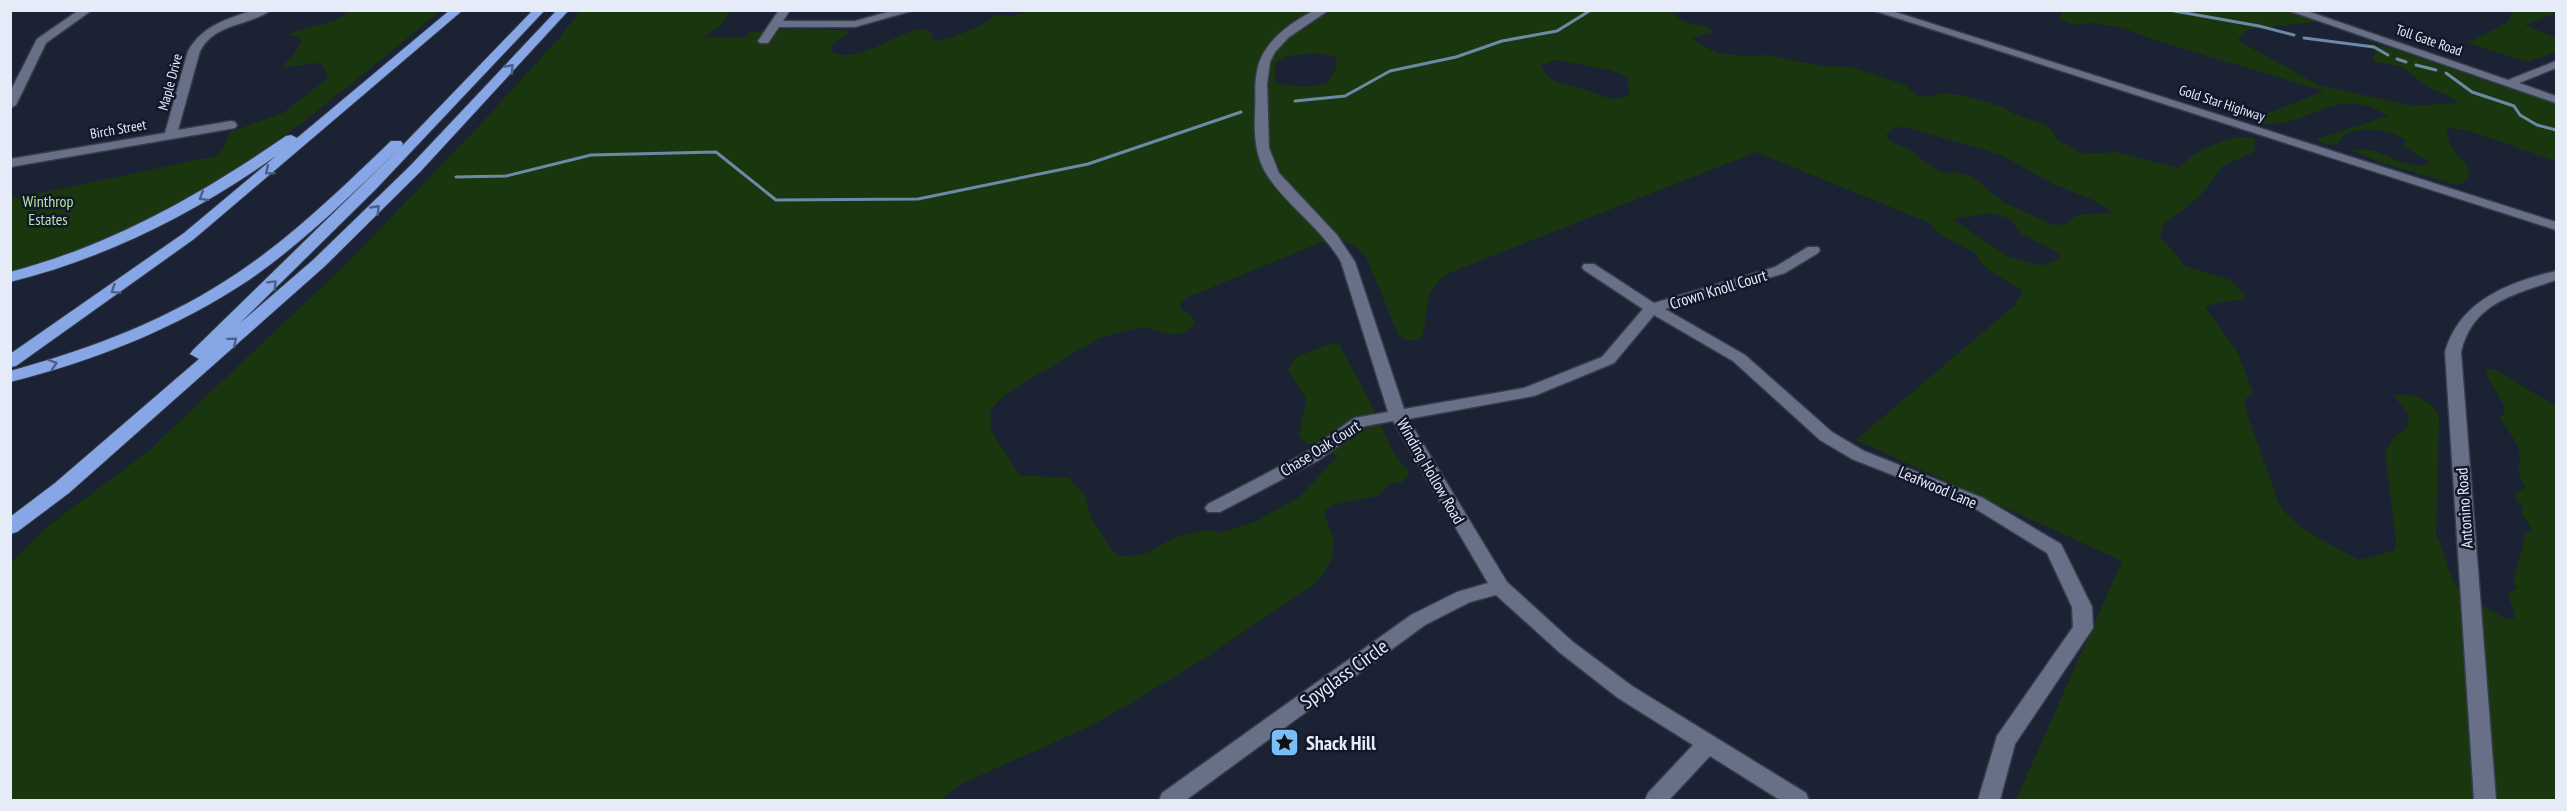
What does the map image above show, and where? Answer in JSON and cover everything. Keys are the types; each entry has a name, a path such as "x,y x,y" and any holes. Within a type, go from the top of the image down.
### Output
{"highway":[{"path":"10,278 88,253 150,226 190,205 290,140 451,10"},
{"path":"10,362 154,263 196,230 458,10"},
{"path":"10,377 95,350 183,312 232,284 257,266 382,158 531,10"},
{"path":"10,519 148,400 246,310 371,186 540,10"},
{"path":"10,527 62,488 320,263 415,169 564,10"}],"street":[{"path":"10,105 41,41 87,10"},
{"name":"Maple Drive","path":"171,135 194,51 200,38 224,25 266,10"},
{"path":"764,41 785,10"},
{"path":"776,24 855,24 910,10"},
{"name":"Winding Hollow Road","path":"1324,10 1282,36 1268,56 1262,70 1261,145 1274,174 1338,242 1348,262 1398,416 1500,587 1566,647 1625,692 1797,801"},
{"name":"Gold Star Highway","path":"1877,10 2556,226"},
{"name":"Toll Gate Road","path":"2292,10 2556,100"},
{"path":"2510,84 2556,63"},
{"name":"Birch Street","path":"10,164 231,125"},
{"name":"Crown Knoll Court","path":"1398,416 1528,392 1608,360 1652,308 1780,270 1813,250"},
{"name":"Leafwood Lane","path":"1589,267 1652,308 1739,358 1826,436 1858,454 1977,502 2054,549 2082,607 2083,628 2006,742 1989,801"},
{"name":"Antonino Road","path":"2485,801 2453,352 2463,325 2481,306 2506,293 2556,274"},
{"name":"Chase Oak Court","path":"1214,508 1313,456 1360,422 1398,416"},
{"name":"Spyglass Circle","path":"1170,801 1418,620 1464,597 1500,587"},
{"path":"1656,801 1706,745"}],"green space":[{"path":"2063,10 2313,11 2323,14 2322,19 2307,23 2248,29 2237,40 2319,85 2412,106 2458,103 2447,95 2429,88 2400,66 2375,62 2373,58 2376,52 2362,42 2394,49 2556,104 2556,161 2466,130 2447,128 2452,148 2469,171 2469,177 2465,182 2457,185 2385,164 2350,150 2375,151 2410,164 2424,165 2430,162 2401,144 2407,142 2402,138 2387,132 2361,130 2346,135 2337,144 2328,145 2316,139 2388,116 2370,107 2353,103 2323,109 2276,124 2258,123 2256,118 2324,91 2151,39 2123,28 2091,23 2074,25 2059,19"},
{"name":"Winthrop Estates","path":"348,11 440,11 292,130 240,168 186,202 130,231 72,255 11,271 11,199 216,156 223,149 230,132 283,113 328,78 323,65 318,63 287,67 283,65 293,56 302,41 288,35 337,19"},
{"path":"580,11 730,11 721,26 702,38 746,37 750,32 793,29 843,30 851,33 837,40 831,47 834,53 846,55 859,53 911,31 922,29 931,31 932,39 937,41 968,31 996,15 1011,16 1033,11 1669,11 1685,22 1709,27 1713,32 1693,40 1717,53 1746,56 1766,55 1821,66 1852,67 1905,85 1917,95 1925,97 1945,93 1965,96 2003,107 2014,114 2045,125 2053,131 2056,139 2082,154 2116,152 2178,168 2193,155 2215,144 2233,138 2256,139 2253,145 2256,151 2223,166 2200,196 2163,225 2160,236 2185,266 2231,280 2247,299 2220,302 2205,307 2237,351 2253,392 2244,401 2249,421 2278,501 2291,519 2320,539 2360,560 2395,550 2396,539 2385,453 2393,439 2407,427 2409,415 2393,395 2419,398 2430,404 2439,415 2436,535 2450,574 2457,587 2466,595 2504,618 2512,620 2515,615 2508,594 2517,588 2513,581 2525,538 2524,534 2532,529 2521,514 2523,506 2515,497 2516,492 2525,488 2518,472 2520,457 2517,444 2500,418 2505,407 2487,376 2487,370 2494,369 2556,406 2556,800 2016,800 2122,561 1856,440 2016,304 2017,299 2022,295 2021,290 1989,270 1975,253 1939,234 1930,223 1756,152 1449,273 1439,280 1429,295 1424,330 1420,340 1404,340 1398,334 1366,257 1350,243 1332,240 1319,243 1186,298 1181,303 1181,309 1190,315 1195,323 1188,331 1170,334 1141,327 1099,338 1004,395 990,410 991,430 1019,475 1069,478 1085,496 1092,520 1111,549 1119,555 1130,557 1147,553 1177,536 1209,530 1221,533 1256,521 1298,498 1338,456 1307,444 1299,436 1306,399 1288,370 1296,357 1332,343 1339,344 1393,452 1410,473 1402,482 1390,484 1377,496 1332,505 1325,511 1334,548 1327,568 1313,585 1204,659 1117,711 1091,726 961,784 942,800 11,800 11,563 48,526 146,453 345,265 478,127 560,37","holes":["1318,53 1334,56 1337,61 1335,70 1327,83 1308,87 1278,84 1274,82 1276,63 1288,56","1555,60 1610,70 1628,77 1629,95 1617,99 1558,82 1548,76 1541,65","1905,127 2001,155 2053,184 2093,200 2114,213 2076,215 2066,224 2055,225 2042,220 2003,202 1972,176 1953,172 1944,173 1923,161 1910,149 1899,146 1885,136 1894,128","1989,213 2009,218 2021,234 2059,253 2060,259 2044,265 2007,256 1953,219"]},
{"path":"2505,11 2556,11 2556,13 2525,25 2556,38 2556,52 2527,62 2468,43 2508,22 2512,12"}],"waterway":[{"path":"1295,101 1345,96 1390,71 1456,57 1502,41 1557,31 1591,10"},
{"path":"2169,10 2259,26 2294,35"},
{"path":"2304,38 2374,47 2388,55"},
{"path":"2397,59 2406,62"},
{"path":"2416,65 2436,70"},
{"path":"2446,73 2472,92 2514,106 2520,115 2537,125 2556,130"},
{"path":"456,177 506,176 591,155 716,152 776,200 918,199 1088,164 1241,112"}],"place":[{"name":"Shack Hill","path":"1285,743"}]}
